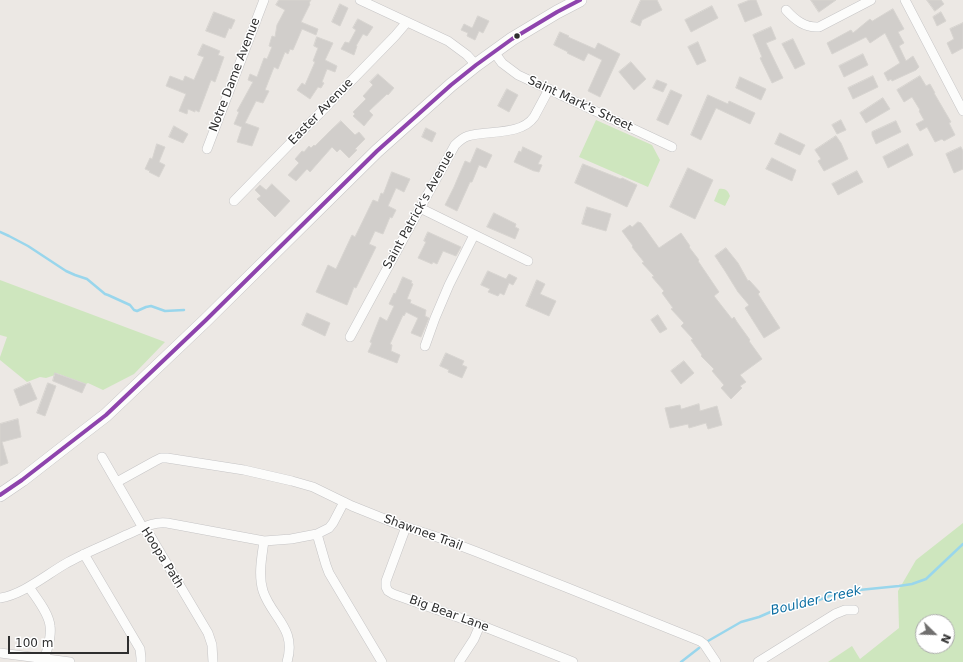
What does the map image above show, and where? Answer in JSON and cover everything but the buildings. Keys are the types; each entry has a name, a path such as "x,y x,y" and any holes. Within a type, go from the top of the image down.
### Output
{"main road":[{"path":"0,495 22,480 106,414 206,320 377,151 451,85 476,65 518,36 580,0"}],"street":[{"name":"Notre Dame Avenue","path":"207,149 264,0"},
{"path":"360,0 452,44 467,55 476,65"},
{"path":"786,10 792,17 800,22 811,27 819,27 871,0"},
{"path":"905,0 963,111"},
{"name":"Easter Avenue","path":"234,201 407,22"},
{"name":"Saint Mark's Street","path":"494,52 502,63 518,75 672,147"},
{"name":"Saint Patrick's Avenue","path":"350,337 455,145 460,140 469,136 522,127 534,117 549,89"},
{"path":"420,208 528,261"},
{"path":"425,346 443,298 474,235"},
{"name":"Hoopa Path","path":"102,457 143,528 151,537 208,634 212,646 214,662"},
{"name":"Shawnee Trail","path":"117,482 161,458 244,470 292,481 318,489 365,511 477,552 700,641 704,644 716,662"},
{"path":"0,598 10,596 29,587 65,564 84,554 156,523 161,522 264,540 291,539 317,534 329,528 344,502"},
{"name":"Big Bear Lane","path":"406,527 386,582 388,591 480,625 573,662"},
{"path":"317,534 329,573 382,662"},
{"path":"264,540 261,565 262,588 266,599 285,627 289,644 287,662"},
{"path":"84,554 140,649 142,658 141,662"},
{"path":"29,587 47,616 50,626 50,636 45,658"},
{"path":"758,662 835,614 841,611 854,610"},
{"path":"458,662 474,639 480,625"},
{"path":"0,653 70,662"}],"green space":[{"path":"596,120 652,145 660,160 648,187 579,157"},
{"path":"719,189 726,190 730,196 725,206 714,201"},
{"path":"0,280 165,342 134,374 103,390 88,383 86,384 56,373 55,375 46,378 40,377 27,382 0,360 7,337 0,335"},
{"path":"963,523 963,662 828,662 852,646 860,659 899,628 898,591 916,560"}],"waterway":[{"path":"0,232 28,246 66,271 87,279 105,294 130,305 134,310 137,311 151,306 165,311 184,310"},
{"name":"Boulder Creek","path":"708,641 741,622 759,617 775,610 803,606 832,595 849,591 912,584 926,579 963,544"},
{"name":"Boulder Creek","path":"681,662 699,648"}],"transit line":[{"path":"0,495 22,480 106,415 206,320 377,151 451,85 512,39 580,0"}]}
